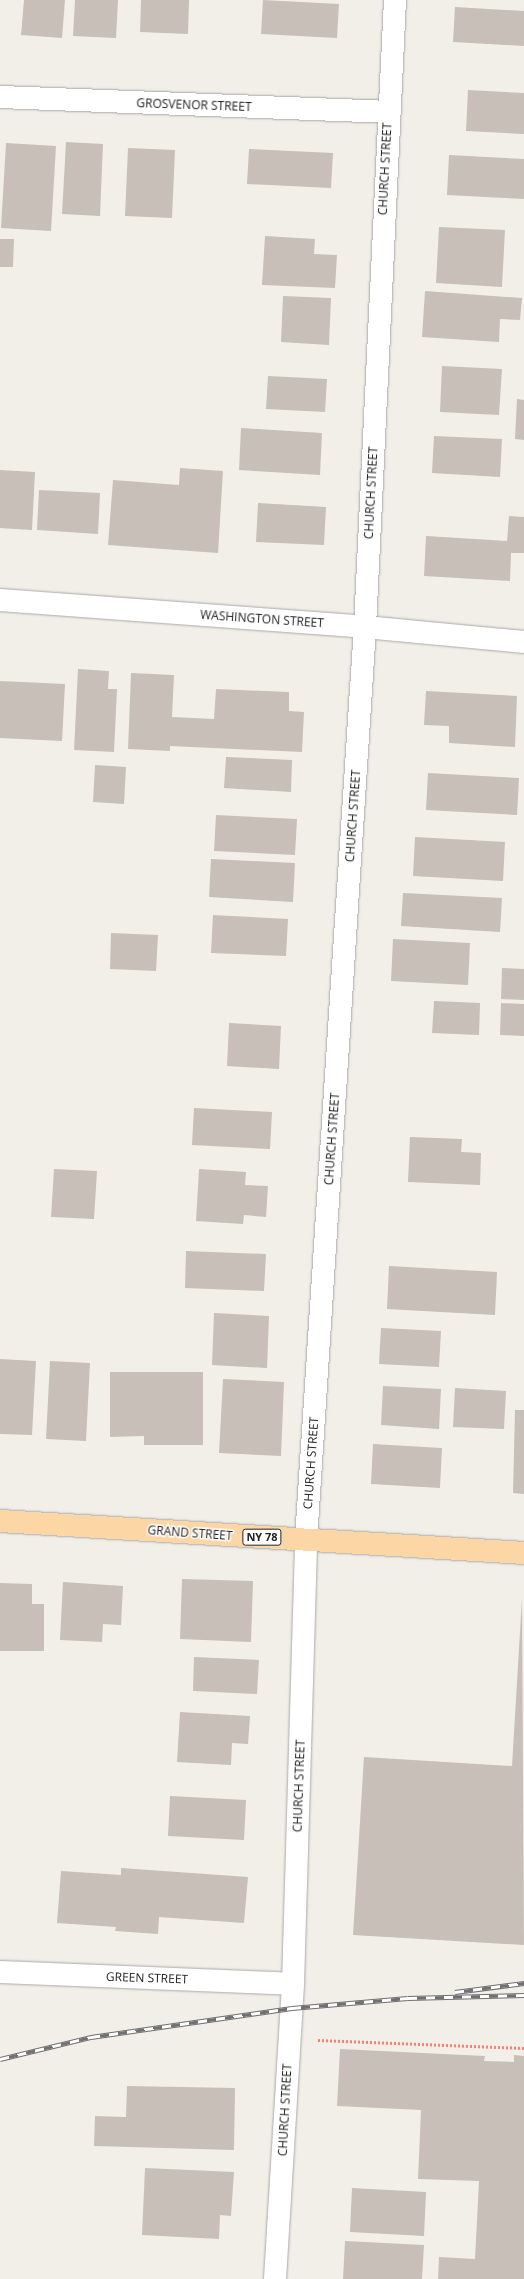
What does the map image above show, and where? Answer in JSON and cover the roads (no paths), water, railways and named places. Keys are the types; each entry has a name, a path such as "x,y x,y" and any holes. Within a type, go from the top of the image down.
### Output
{"main road":[{"name":"GRAND STREET","path":"0,1521 524,1553"}],"street":[{"name":"CHURCH STREET","path":"275,2279 293,1984 306,1540 365,627 394,0"},
{"name":"GROSVENOR STREET","path":"0,97 388,112"},
{"name":"WASHINGTON STREET","path":"0,600 365,627 524,642"},
{"name":"GREEN STREET","path":"0,1972 293,1984"}],"railway":[{"path":"455,1992 524,1983"},
{"path":"0,2059 91,2037 292,2008 408,1998 524,1995"}]}
